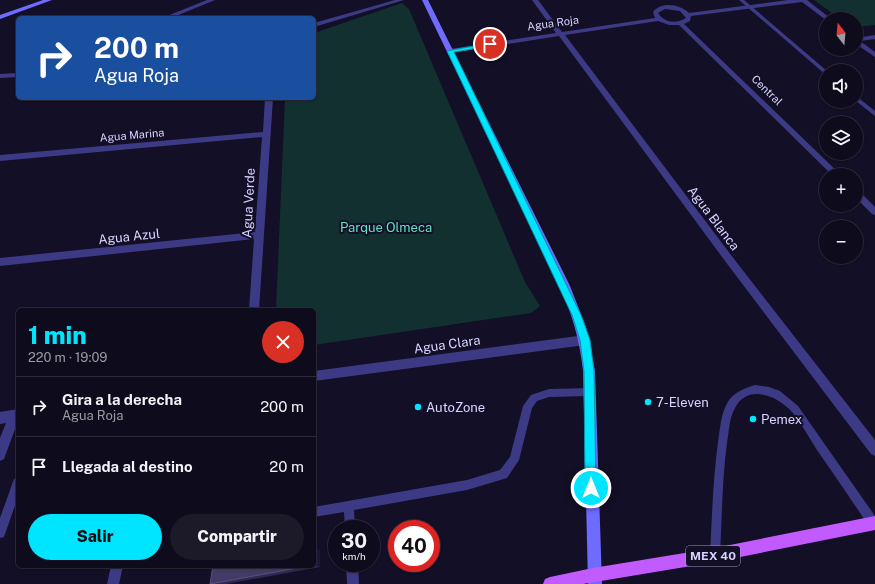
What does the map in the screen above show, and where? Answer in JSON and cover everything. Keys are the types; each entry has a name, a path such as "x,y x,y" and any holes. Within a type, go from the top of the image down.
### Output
{"main road":[{"name":"MEX 40","path":"550,584 594,580 874,524"}],"street":[{"path":"0,17 49,0"},
{"path":"169,16 212,0"},
{"path":"316,24 401,0"},
{"path":"425,0 565,286 585,340 590,392 594,580"},
{"name":"Agua Blanca","path":"535,0 875,450"},
{"path":"656,0 664,7"},
{"path":"688,15 688,20 680,23 671,23 660,19 655,13 658,9 664,7 676,8 688,15 803,0 819,12"},
{"name":"Agua Roja","path":"450,51 660,19"},
{"name":"Central","path":"680,23 830,168"},
{"path":"863,39 875,37"},
{"path":"863,46 875,55"},
{"path":"0,76 16,75"},
{"name":"Agua Verde","path":"254,308 260,235 265,134 269,100"},
{"name":"Agua Marina","path":"0,158 265,134"},
{"path":"863,200 875,212"},
{"name":"Agua Azul","path":"0,262 260,235"},
{"name":"Agua Clara","path":"316,376 585,340"},
{"path":"0,418 16,416 0,455"}],"lane":[{"path":"741,0 819,67"},
{"path":"863,104 875,114"},
{"path":"716,556 719,474 724,427 729,409 735,399 747,391 758,388 771,391 784,398 792,406 806,423 874,524"},
{"path":"316,512 467,485 503,474 514,460 528,406 534,398 548,393 590,392"},
{"path":"0,533 16,489"},
{"path":"349,505 350,520"},
{"path":"114,584 117,568"},
{"path":"352,572 353,584"}],"green space":[{"path":"814,0 875,0 875,25 863,26 863,12 830,12"},
{"name":"Parque Olmeca","path":"402,3 409,9 525,282 540,306 531,313 316,345 316,308 276,308 285,100 316,100 316,32"}],"building":[{"path":"213,568 297,568 210,584"}],"place":[{"name":"7-Eleven","path":"648,402"},
{"name":"AutoZone","path":"418,407"},
{"name":"Pemex","path":"753,419"}],"route":[{"path":"490,44 450,51 565,286 577,315 585,340 589,371 591,488"}]}
